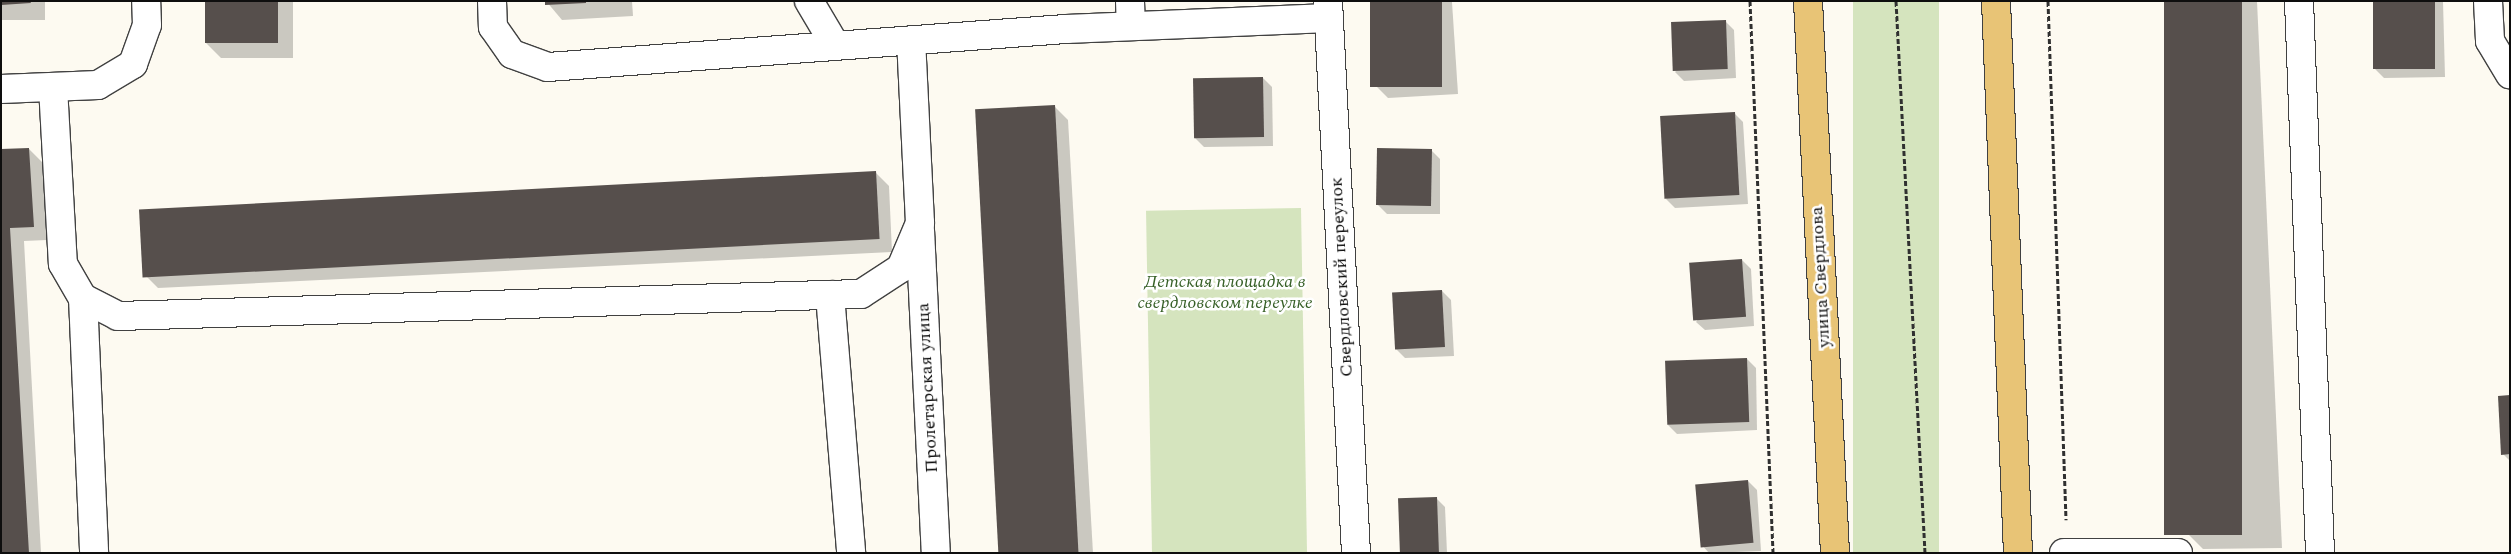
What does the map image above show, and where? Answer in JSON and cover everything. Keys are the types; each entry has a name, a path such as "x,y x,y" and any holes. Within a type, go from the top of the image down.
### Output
{"main road":[{"name":"улица Свердлова","path":"1808,1 1835,553"},
{"path":"1996,1 2018,553"}],"street":[{"path":"1,90 98,85 133,64 147,25 146,1"},
{"path":"492,1 493,27 512,54 548,67 911,40 1130,14 1328,9"},
{"path":"809,1 834,45"},
{"path":"2299,1 2320,553"},
{"path":"2488,1 2490,41 2510,74"},
{"name":"Свердловский переулок","path":"1328,9 1356,553"},
{"name":"Пролетарская улица","path":"911,40 936,553"},
{"path":"52,87 63,264 83,298 94,553"},
{"path":"83,298 118,316 861,294 901,268 920,224"},
{"path":"830,295 851,553"},
{"path":"2066,553 2178,553"}],"path":[{"path":"1750,1 1773,553"},
{"path":"1896,1 1925,553"},
{"path":"2048,1 2066,553"}],"green space":[{"path":"1853,1 1939,1 1939,553 1853,553"},
{"name":"Детская площадка в свердловском переулке","path":"1301,208 1307,553 1152,553 1146,211"}],"building":[{"path":"1,1 30,1 31,3 1,5"},
{"path":"205,1 278,1 278,43 205,43"},
{"path":"545,1 586,1 586,3 545,5"},
{"path":"1370,1 1442,1 1442,87 1370,87"},
{"path":"2164,1 2242,1 2242,535 2164,535"},
{"path":"2373,1 2435,1 2435,69 2373,69"},
{"path":"1726,20 1728,69 1673,71 1671,22"},
{"path":"1263,77 1264,137 1194,138 1193,78"},
{"path":"1055,105 1078,553 998,553 975,109"},
{"path":"1735,112 1739,195 1664,199 1660,116"},
{"path":"29,148 34,227 10,228 29,553 1,553 1,149"},
{"path":"1377,148 1432,149 1431,206 1376,205"},
{"path":"876,171 880,239 143,278 139,210"},
{"path":"1742,259 1746,317 1693,321 1689,263"},
{"path":"1442,290 1445,347 1395,350 1392,293"},
{"path":"1747,358 1749,422 1667,425 1665,361"},
{"path":"2510,395 2510,454 2501,455 2498,396"},
{"path":"1748,480 1753,543 1701,547 1695,485"},
{"path":"1437,497 1439,553 1400,553 1398,498"}]}
